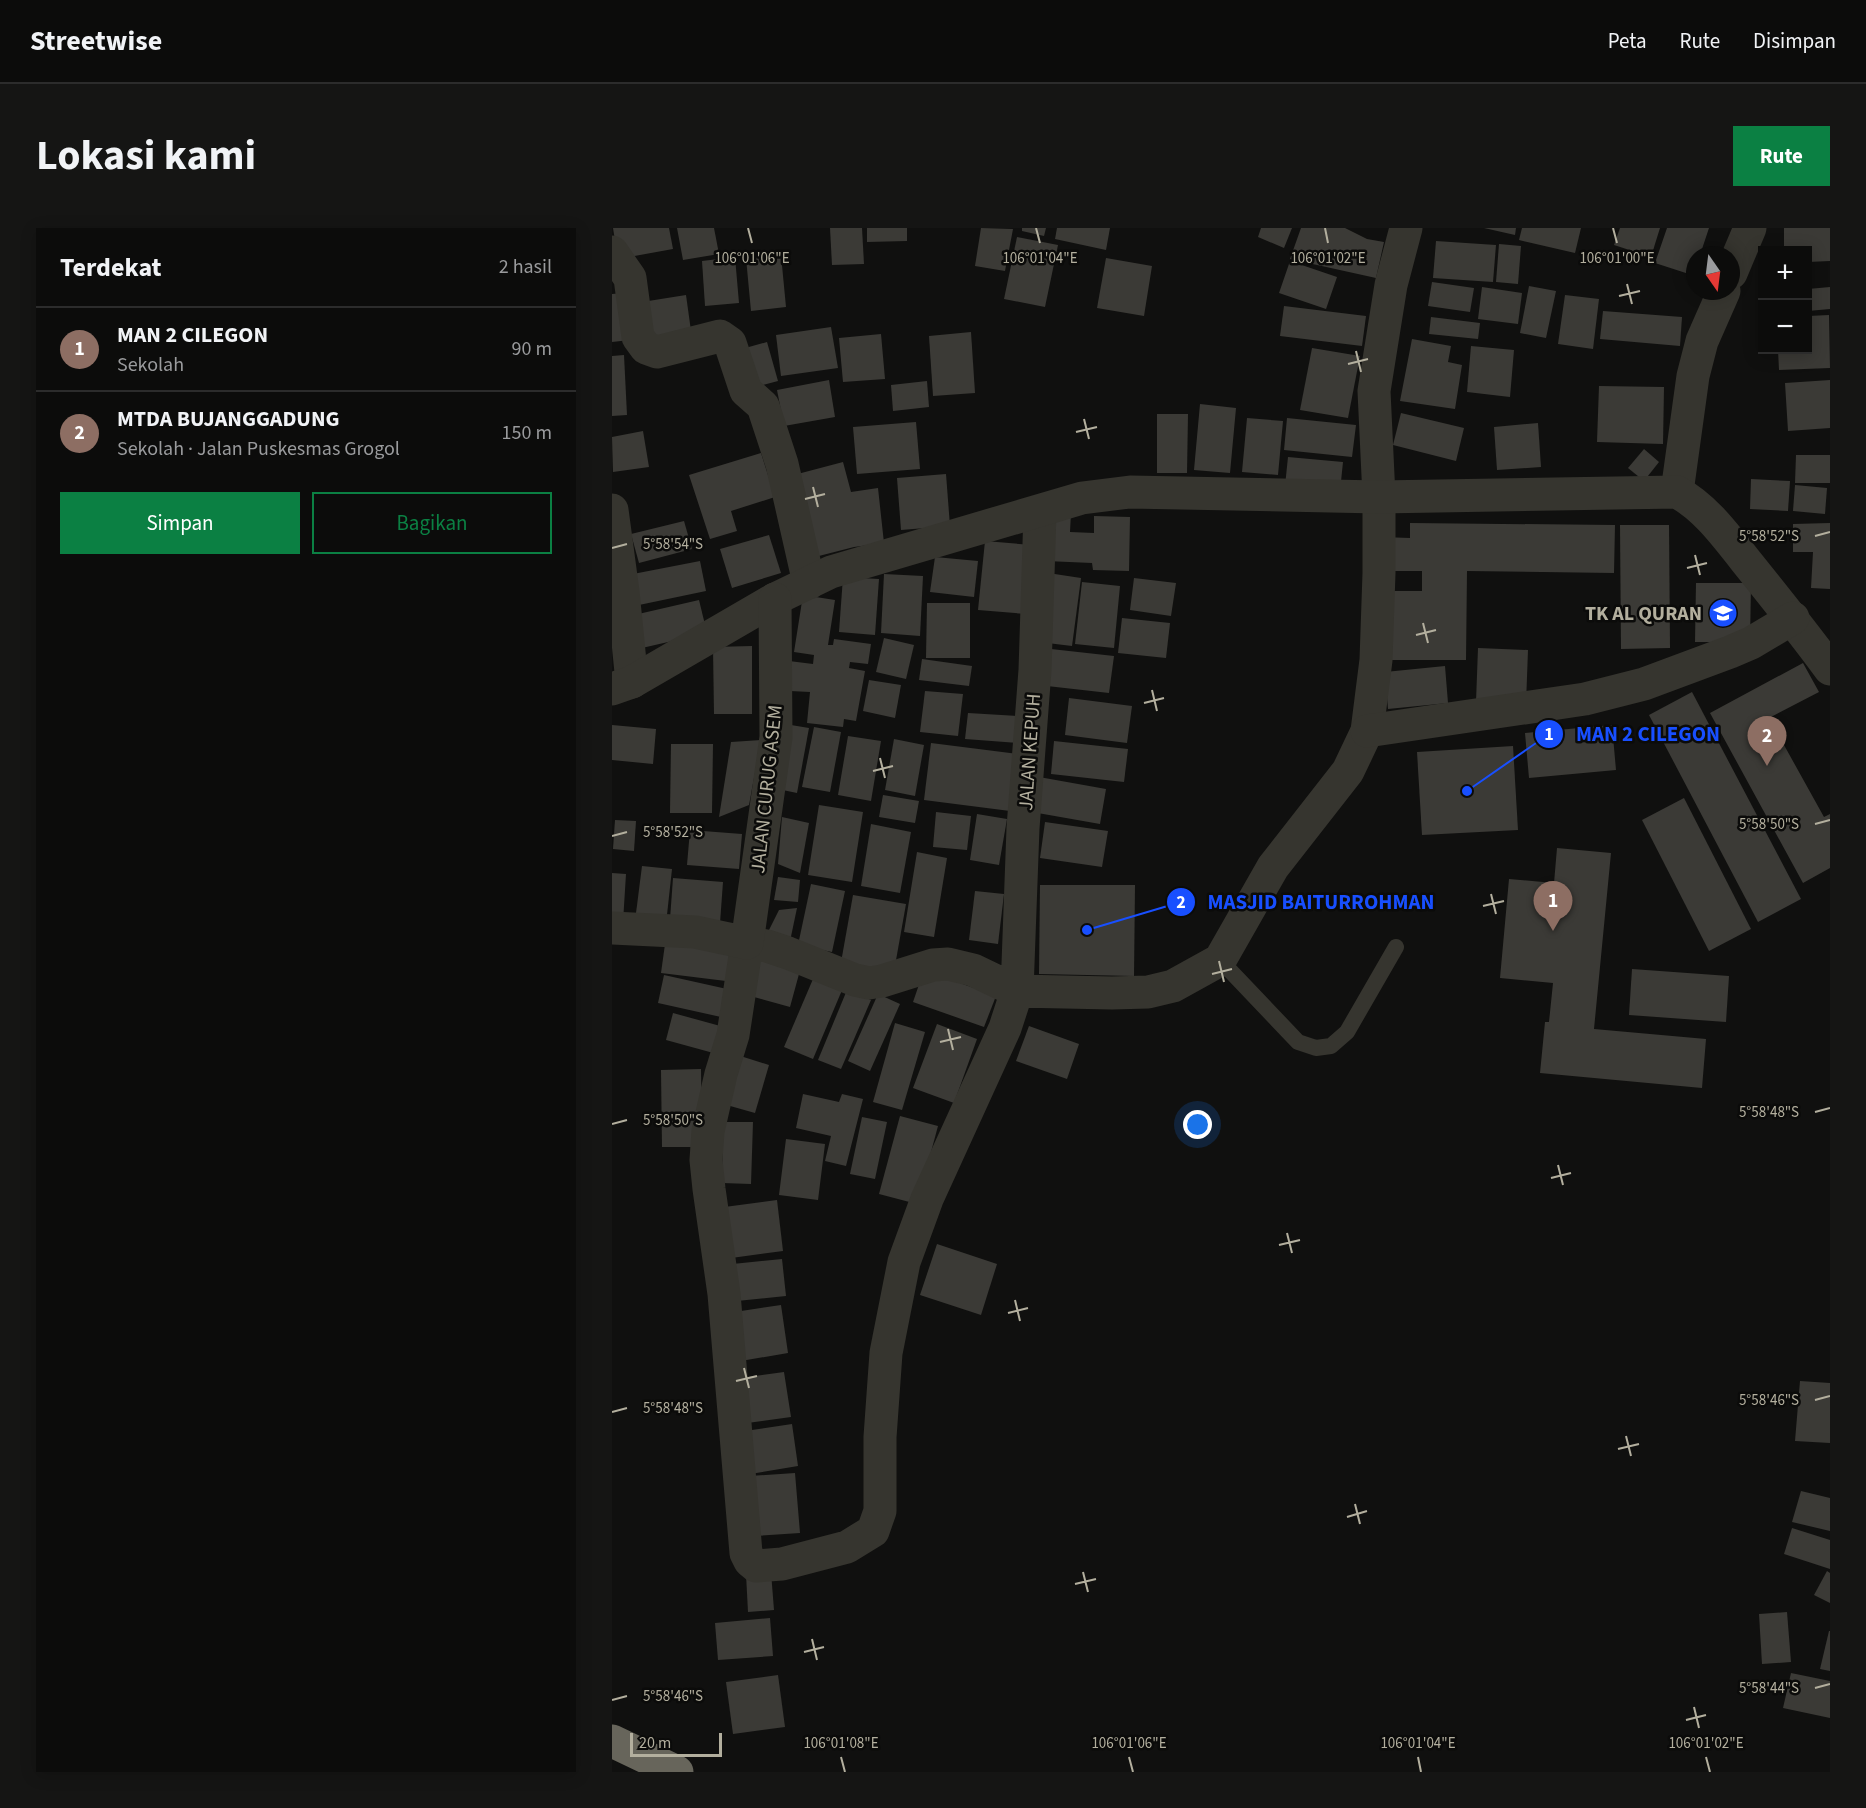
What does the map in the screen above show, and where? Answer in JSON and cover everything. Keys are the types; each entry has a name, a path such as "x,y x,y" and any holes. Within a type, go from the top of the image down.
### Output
{"highway":[{"path":"612,1741 677,1772"}],"street":[{"path":"612,928 695,932 767,946 862,981 882,981 933,965 948,964 973,970 1017,991 1148,992 1173,986 1220,960 1273,867 1348,771 1367,731 1376,660 1379,573 1379,497 1374,391 1391,285 1406,228"},
{"path":"1740,252 1750,228"},
{"path":"612,252 630,278 638,337 646,348 657,352 720,336 730,343 746,391 763,406 782,464 809,583"},
{"path":"1677,492 1693,376 1702,341 1720,300"},
{"path":"622,685 775,599 831,572 1082,498 1130,492 1379,497 1677,492 1688,498 1711,520 1793,618 1830,669"},
{"path":"612,510 624,592 622,685"},
{"name":"JALAN KEPUH","path":"747,943 733,1035 708,1131 706,1160 724,1294 746,1553 756,1566 782,1564 846,1547 873,1531 880,1511 880,1437 886,1353 904,1262 927,1199 1005,1029 1017,991 1023,828 1035,670 1040,512"},
{"name":"JALAN CURUG ASEM","path":"747,943 776,737 775,599"},
{"path":"1367,731 1595,697 1644,684 1730,652 1751,643 1793,618"}],"lane":[{"path":"1220,960 1298,1042 1316,1048 1330,1046 1347,1032 1396,947"}],"building":[{"path":"613,228 669,228 673,249 618,259"},
{"path":"677,228 714,228 719,254 683,260"},
{"path":"830,228 862,228 864,264 832,265"},
{"path":"867,228 907,228 907,241 867,242"},
{"path":"981,228 1013,229 1005,271 975,266"},
{"path":"1022,228 1046,228 1044,236 1022,231"},
{"path":"1057,228 1110,228 1106,250 1055,239"},
{"path":"1261,228 1292,228 1284,248 1258,237"},
{"path":"1301,228 1345,228 1367,239 1384,242 1376,278 1290,259"},
{"path":"1484,228 1516,228 1515,235"},
{"path":"1522,228 1581,228 1575,253 1519,240"},
{"path":"1620,228 1660,228 1651,257 1614,245"},
{"path":"1667,228 1709,228 1703,246 1686,246 1686,273 1655,263"},
{"path":"1784,228 1830,228 1830,261 1812,262 1812,246 1784,246"},
{"path":"1017,237 1058,245 1045,307 1004,299"},
{"path":"1436,241 1496,245 1493,282 1433,278"},
{"path":"1499,244 1521,246 1518,284 1496,282"},
{"path":"781,255 786,307 751,311 746,258"},
{"path":"735,257 739,303 705,306 702,261"},
{"path":"1106,258 1152,266 1144,316 1097,308"},
{"path":"1290,261 1337,277 1326,309 1279,293"},
{"path":"1432,282 1474,288 1470,312 1428,306"},
{"path":"1529,286 1556,291 1546,338 1520,333"},
{"path":"1482,287 1522,293 1518,324 1478,319"},
{"path":"1830,287 1830,309 1812,311 1812,289"},
{"path":"624,293 630,340 612,342 612,294"},
{"path":"686,295 691,331 647,337 642,302"},
{"path":"1565,295 1599,299 1593,349 1558,344"},
{"path":"1284,306 1366,316 1362,346 1280,336"},
{"path":"1603,311 1682,317 1680,346 1600,339"},
{"path":"1829,315 1830,368 1779,370 1778,354 1812,354 1812,316"},
{"path":"1431,317 1480,323 1478,339 1429,334"},
{"path":"831,327 838,368 781,376 776,335"},
{"path":"971,332 975,393 933,396 929,336"},
{"path":"881,334 885,379 843,382 839,338"},
{"path":"1412,339 1451,346 1448,362 1462,365 1455,409 1400,401"},
{"path":"767,342 778,381 748,389 738,350"},
{"path":"1471,346 1514,350 1510,397 1467,392"},
{"path":"1312,348 1360,356 1348,418 1300,410"},
{"path":"624,355 627,415 612,416 612,356"},
{"path":"829,380 835,417 784,426 777,390"},
{"path":"1830,380 1830,428 1788,431 1785,383"},
{"path":"927,381 929,407 893,411 891,385"},
{"path":"1599,386 1664,387 1663,444 1597,442"},
{"path":"1200,404 1236,408 1230,473 1194,470"},
{"path":"1401,413 1464,428 1456,461 1393,445"},
{"path":"1157,414 1188,414 1187,473 1157,473"},
{"path":"1247,418 1283,421 1278,475 1242,472"},
{"path":"1287,418 1356,425 1352,457 1284,450"},
{"path":"916,422 920,469 857,474 853,427"},
{"path":"1538,423 1541,467 1497,470 1494,427"},
{"path":"643,431 649,467 613,472 612,437"},
{"path":"1644,449 1659,462 1644,481 1628,468"},
{"path":"761,453 775,497 731,511 737,531 710,539 689,475"},
{"path":"1796,455 1830,455 1830,483 1795,483"},
{"path":"1288,457 1343,462 1340,491 1285,486"},
{"path":"843,462 851,492 878,488 884,543 854,547 811,558 790,476"},
{"path":"946,474 950,526 901,530 897,478"},
{"path":"1751,479 1790,481 1788,511 1750,509"},
{"path":"1795,485 1827,488 1825,514 1793,511"},
{"path":"1050,513 1071,513 1070,532 1094,533 1094,516 1130,517 1129,571 1093,570 1092,563 1046,561"},
{"path":"684,521 692,549 639,563 631,534"},
{"path":"1410,523 1615,525 1614,573 1467,571 1466,660 1379,660 1379,591 1422,591 1422,571 1382,571 1382,537 1410,538"},
{"path":"1830,523 1830,589 1811,588 1813,552 1793,552 1793,524"},
{"path":"1620,525 1669,525 1670,648 1621,649"},
{"path":"769,535 781,573 732,588 720,549"},
{"path":"985,541 1032,545 1026,614 978,610"},
{"path":"935,557 978,561 974,597 930,592"},
{"path":"700,561 706,591 639,605 633,574"},
{"path":"1048,573 1081,578 1072,646 1039,642"},
{"path":"884,574 923,576 920,636 881,633"},
{"path":"843,577 879,579 875,635 839,632"},
{"path":"1134,578 1176,583 1171,616 1130,610"},
{"path":"1082,582 1120,586 1114,648 1075,644"},
{"name":"TK AL QURAN","path":"1696,583 1751,583 1750,642 1695,642"},
{"path":"803,595 835,600 828,645 833,645 834,639 871,644 868,664 850,662 849,668 865,671 856,721 844,719 843,727 807,723 810,692 790,691 789,661 813,664 814,655 794,652"},
{"path":"699,600 707,633 642,648 634,615"},
{"path":"927,603 970,603 970,658 926,658"},
{"path":"1122,618 1170,623 1166,658 1118,653"},
{"path":"884,638 914,645 906,679 876,672"},
{"path":"752,646 752,714 714,714 713,647"},
{"path":"1478,648 1528,650 1526,704 1476,702"},
{"path":"1051,649 1114,656 1109,693 1047,686"},
{"path":"922,659 972,666 969,686 919,680"},
{"path":"1803,663 1819,692 1769,718 1824,817 1830,814 1830,868 1803,883 1710,713"},
{"path":"1445,666 1448,703 1388,709 1385,672"},
{"path":"869,680 901,685 895,718 863,711"},
{"path":"925,691 963,694 958,736 920,732"},
{"path":"1692,692 1801,899 1758,922 1649,715"},
{"path":"1069,698 1132,706 1127,743 1065,735"},
{"path":"968,713 1020,716 1018,743 965,739"},
{"path":"785,724 809,728 797,793 773,788"},
{"path":"612,725 656,729 653,764 612,760"},
{"path":"1612,725 1616,770 1529,778 1525,733"},
{"path":"814,727 841,732 830,792 802,787"},
{"path":"848,736 881,741 871,801 838,795"},
{"path":"894,739 924,745 915,796 885,790"},
{"path":"761,740 749,805 719,817 731,742"},
{"path":"1054,741 1128,749 1124,782 1051,774"},
{"path":"931,743 1018,754 1010,811 924,800"},
{"path":"671,744 713,744 712,813 670,813"},
{"path":"1513,746 1518,830 1422,835 1417,752"},
{"path":"1039,777 1106,789 1100,824 1032,812"},
{"path":"883,795 919,801 915,823 879,817"},
{"path":"1684,798 1751,929 1709,951 1642,820"},
{"path":"819,805 863,812 852,882 808,875"},
{"path":"936,812 971,816 967,850 933,847"},
{"path":"977,814 1007,819 999,865 970,860"},
{"path":"782,817 809,823 800,873 778,864"},
{"path":"615,820 636,821 634,851 613,849"},
{"path":"1045,822 1108,831 1102,867 1040,858"},
{"path":"871,824 911,832 900,893 861,886"},
{"path":"690,830 742,834 739,869 687,865"},
{"path":"1557,848 1611,853 1594,1029 1706,1039 1702,1088 1540,1073 1545,1022 1549,1022 1553,983 1500,978 1509,879 1554,883"},
{"path":"917,852 947,858 934,937 904,932"},
{"path":"642,866 672,869 666,924 635,921"},
{"path":"612,873 626,874 623,922 612,921"},
{"path":"778,877 800,880 798,902 774,900"},
{"path":"673,878 723,882 720,923 670,919"},
{"path":"811,884 845,891 832,952 798,945"},
{"path":"1040,885 1135,885 1134,976 1039,974"},
{"path":"975,891 1004,894 998,944 969,940"},
{"path":"853,895 906,904 893,977 840,968"},
{"path":"797,908 789,946 765,938 779,910"},
{"path":"666,937 739,946 734,982 661,973"},
{"path":"756,950 802,963 790,1007 743,994"},
{"path":"1632,969 1729,976 1726,1022 1629,1015"},
{"path":"924,970 996,996 984,1027 913,1002"},
{"path":"816,972 845,983 813,1059 784,1047"},
{"path":"664,975 736,991 730,1019 658,1003"},
{"path":"847,990 871,1000 841,1069 818,1060"},
{"path":"878,994 900,1004 870,1071 848,1061"},
{"path":"673,1013 724,1027 717,1054 666,1040"},
{"path":"895,1023 925,1032 902,1110 873,1102"},
{"path":"937,1024 977,1039 954,1103 913,1088"},
{"path":"1029,1026 1079,1044 1067,1079 1016,1061"},
{"path":"731,1053 769,1065 755,1113 716,1102"},
{"path":"701,1069 702,1147 662,1147 661,1070"},
{"path":"803,1094 839,1102 842,1094 863,1099 846,1166 825,1161 831,1136 796,1128"},
{"path":"900,1116 938,1126 917,1204 879,1194"},
{"path":"862,1117 887,1122 875,1179 850,1174"},
{"path":"723,1122 753,1122 751,1184 722,1183"},
{"path":"786,1139 825,1144 818,1200 779,1195"},
{"path":"777,1200 783,1251 724,1259 717,1208"},
{"path":"937,1244 997,1264 981,1315 920,1295"},
{"path":"782,1259 786,1296 727,1302 723,1265"},
{"path":"781,1305 788,1353 735,1362 728,1313"},
{"path":"784,1372 791,1417 740,1424 733,1379"},
{"path":"1800,1381 1830,1383 1830,1443 1795,1441"},
{"path":"792,1424 798,1466 744,1475 738,1432"},
{"path":"795,1473 800,1533 755,1536 750,1476"},
{"path":"1801,1491 1830,1498 1830,1531 1792,1522"},
{"path":"1792,1528 1830,1540 1830,1569 1784,1554"},
{"path":"1827,1571 1830,1573 1830,1603 1814,1595"},
{"path":"771,1572 774,1610 748,1612 746,1574"},
{"path":"1787,1612 1791,1662 1762,1664 1759,1614"},
{"path":"770,1618 773,1656 718,1660 715,1623"},
{"path":"1830,1631 1830,1671 1820,1669"},
{"path":"1791,1673 1830,1681 1830,1718 1783,1708"},
{"path":"778,1675 785,1727 733,1734 726,1682"}],"place":[{"name":"TK AL QURAN","path":"1723,613"},
{"name":"MTDA BUJANGGADUNG","path":"1767,766"},
{"name":"MAN 2 CILEGON","path":"1467,791"},
{"name":"MASJID BAITURROHMAN","path":"1087,930"},
{"name":"MAN 2 CILEGON","path":"1553,931"}]}
